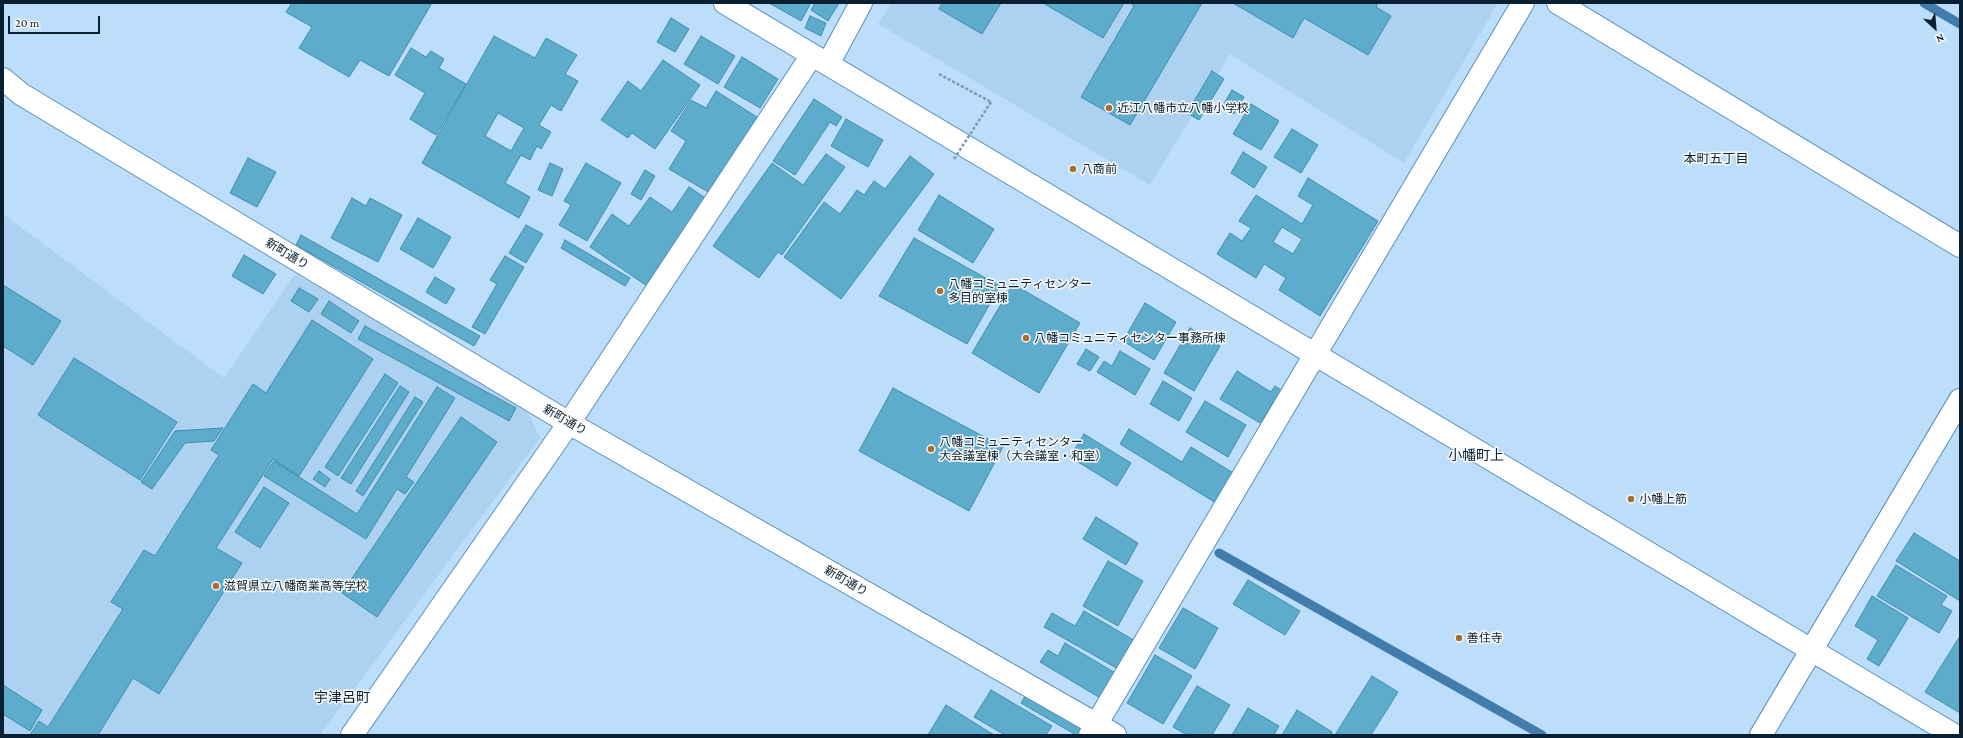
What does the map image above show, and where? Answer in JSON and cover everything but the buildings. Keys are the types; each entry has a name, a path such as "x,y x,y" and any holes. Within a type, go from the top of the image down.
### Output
{"street":[{"path":"725,3 1954,735"},
{"path":"359,732 569,423 820,59 861,3"},
{"path":"1101,732 1316,354 1523,3"},
{"path":"1558,3 1960,246"},
{"name":"新町通り","path":"3,79 21,94 569,423 1101,732"},
{"path":"1762,735 1960,400"}],"path":[{"path":"939,74 991,102 954,159"}],"shaded area":[{"name":"近江八幡市立八幡小学校","path":"891,3 1498,3 1404,163 1230,54 1150,185 878,24"},
{"name":"滋賀県立八幡商業高等学校","path":"3,214 224,378 295,274 523,402 540,438 320,735 3,735"}],"waterway":[{"path":"1924,3 1960,24"},
{"path":"1219,553 1542,735"}],"place":[{"name":"近江八幡市立八幡小学校","path":"1109,108"},
{"name":"八商前","path":"1073,169"},
{"name":"八幡コミュニティセンター 多目的室棟","path":"940,291"},
{"name":"八幡コミュニティセンター事務所棟","path":"1026,338"},
{"name":"八幡コミュニティセンター 大会議室棟（大会議室・和室）","path":"931,449"},
{"name":"小幡上筋","path":"1631,499"},
{"name":"滋賀県立八幡商業高等学校","path":"216,586"},
{"name":"善住寺","path":"1459,638"}],"district":[{"name":"本町五丁目","path":"1716,159"},
{"name":"小幡町上","path":"1476,456"},
{"name":"宇津呂町","path":"342,698"}]}
